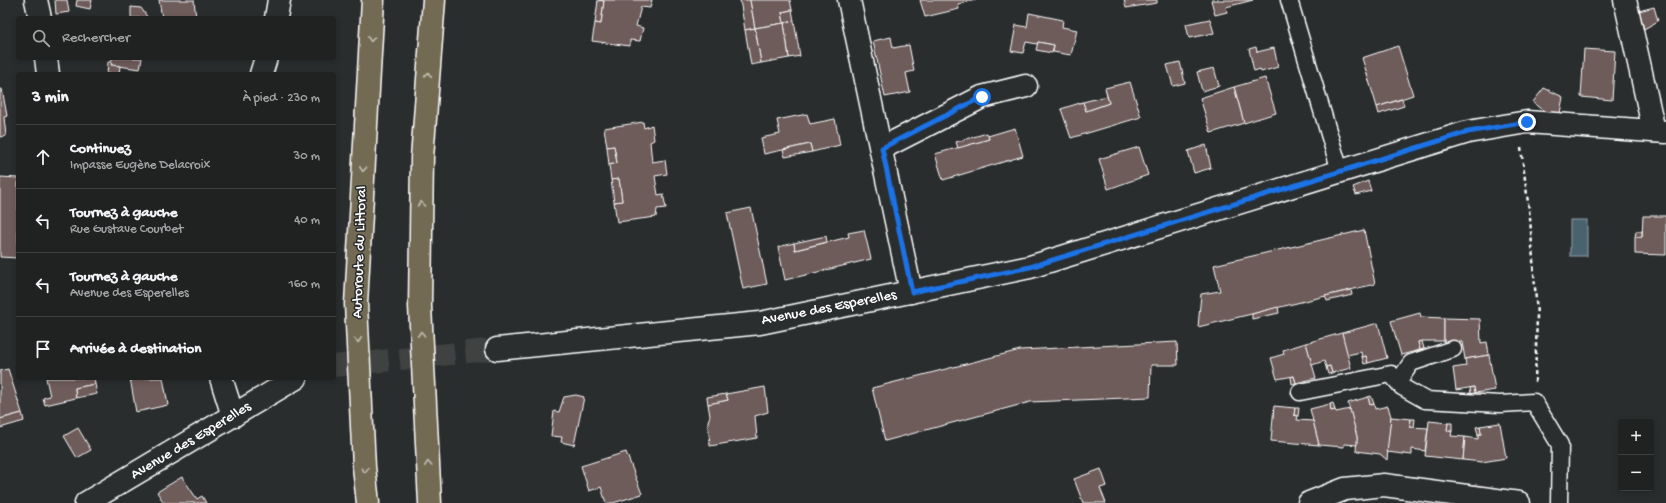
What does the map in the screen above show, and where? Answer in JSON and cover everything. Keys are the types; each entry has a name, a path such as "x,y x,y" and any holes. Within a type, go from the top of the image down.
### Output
{"highway":[{"name":"Autoroute du Littoral","path":"368,503 364,467 356,304 373,0"},
{"path":"430,503 420,306 422,158 434,0"}],"street":[{"path":"36,0 40,16"},
{"path":"276,16 279,0"},
{"path":"849,0 912,292"},
{"path":"1625,0 1660,132"},
{"path":"46,60 48,72"},
{"path":"262,72 265,60"},
{"path":"882,148 982,97 1026,86"},
{"name":"Avenue des Esperelles","path":"497,349 760,323 1030,267 1468,132 1527,122 1660,132"},
{"path":"222,380 233,416"},
{"name":"Avenue des Esperelles","path":"86,503 293,380"},
{"path":"1309,503 1345,489 1384,485 1453,499 1519,503"}],"lane":[{"path":"1289,0 1340,171"},
{"path":"1398,382 1412,363 1453,350"},
{"path":"1300,392 1391,374 1402,387 1425,400 1500,404 1534,402 1560,445 1559,503"}],"path":[{"path":"1518,123 1530,218 1537,315 1534,402"}],"water":[{"path":"1570,220 1587,220 1587,256 1570,256"}],"building":[{"path":"55,0 67,0 69,12 56,14"},
{"path":"77,0 92,0 90,9 76,6"},
{"path":"159,0 194,0 196,16 162,16"},
{"path":"598,0 604,1 601,24 595,23"},
{"path":"599,0 652,0 650,8 641,7 636,26 643,28 640,41 630,40 630,46 592,41 595,23 601,24 604,1"},
{"path":"740,0 750,0 755,28 745,30"},
{"path":"750,0 790,0 792,10 782,12 784,23 755,28"},
{"path":"920,0 976,0 958,4 959,9 925,17"},
{"path":"1124,0 1157,0 1157,3 1126,8"},
{"path":"1211,0 1253,0 1226,7 1227,12 1215,15"},
{"path":"131,7 141,8 147,16 131,16"},
{"path":"1654,7 1658,21 1644,29 1639,11"},
{"path":"792,10 794,21 784,23 782,12"},
{"path":"1029,13 1063,20 1062,27 1077,30 1071,55 1053,52 1054,45 1038,42 1037,44 1026,42 1023,53 1011,51 1016,25 1027,27"},
{"path":"1210,19 1214,33 1189,38 1186,24"},
{"path":"794,21 800,56 789,58 784,23"},
{"path":"784,23 789,58 761,63 755,28"},
{"path":"755,28 761,63 751,65 745,30"},
{"path":"891,37 893,48 909,45 914,71 906,73 910,92 885,97 873,41"},
{"path":"1038,42 1054,45 1052,53 1036,50"},
{"path":"1398,46 1413,95 1377,107 1362,58"},
{"path":"1256,47 1257,52 1274,48 1278,67 1261,72 1260,69 1254,71 1249,49"},
{"path":"1584,49 1615,51 1612,100 1581,97"},
{"path":"112,60 142,60 140,69 111,65"},
{"path":"108,62 112,62 111,65 120,66 119,72 107,72"},
{"path":"1180,62 1185,83 1173,86 1167,65"},
{"path":"1214,68 1219,86 1202,91 1197,72"},
{"path":"1265,78 1276,113 1244,123 1234,87"},
{"path":"1130,82 1141,117 1071,138 1061,109 1083,102 1086,111 1109,103 1105,88"},
{"path":"1234,87 1244,123 1211,133 1200,98"},
{"path":"1544,88 1563,97 1560,113 1547,113 1533,102"},
{"path":"0,89 2,89 7,116 4,117 6,136 0,137"},
{"path":"1107,96 1109,103 1086,111 1083,102"},
{"path":"1402,99 1404,106 1379,114 1377,107"},
{"path":"807,114 810,124 835,119 840,145 812,152 810,144 764,154 761,138 780,134 777,120"},
{"path":"643,122 644,128 652,125 654,140 650,142 652,162 665,160 667,174 655,176 658,195 663,194 666,208 657,209 656,217 617,222 614,202 622,201 619,179 611,180 609,165 617,163 614,146 607,147 604,128"},
{"path":"1015,128 1023,156 943,180 935,154 989,139 988,136"},
{"path":"987,133 989,139 958,148 956,142"},
{"path":"810,144 812,152 785,157 783,150"},
{"path":"1206,145 1211,168 1194,173 1188,151"},
{"path":"614,146 617,163 609,165 607,147"},
{"path":"1139,147 1148,175 1108,189 1099,159"},
{"path":"0,177 16,178 16,258 0,257"},
{"path":"619,179 622,201 614,202 611,180"},
{"path":"1368,181 1371,191 1356,195 1353,187"},
{"path":"751,208 767,284 743,289 727,213"},
{"path":"1643,216 1666,216 1666,255 1635,254 1635,237 1642,237"},
{"path":"864,230 871,259 785,280 778,247 794,243 795,250 849,237 848,233"},
{"path":"1364,230 1375,284 1198,327 1201,294 1220,291 1214,265"},
{"path":"1636,231 1642,231 1642,237 1635,237"},
{"path":"826,236 827,242 795,250 794,243"},
{"path":"1351,290 1352,295 1327,301 1325,296"},
{"path":"1278,307 1279,313 1252,319 1252,314"},
{"path":"1420,313 1421,317 1444,318 1444,341 1418,342 1420,350 1401,355 1391,321"},
{"path":"1444,318 1480,319 1481,343 1487,342 1489,355 1465,359 1462,342 1444,342"},
{"path":"1378,323 1387,358 1368,363 1366,356 1362,357 1361,352 1347,355 1342,333"},
{"path":"1342,333 1351,368 1332,373 1330,366 1326,367 1324,361 1312,365 1306,343"},
{"path":"1422,341 1424,349 1420,350 1418,342"},
{"path":"1177,342 1178,365 1151,365 1150,397 1030,402 885,441 872,388 1020,350"},
{"path":"1306,343 1316,378 1296,383 1294,376 1277,379 1271,358 1284,354 1283,350"},
{"path":"1489,355 1495,390 1475,393 1474,387 1456,390 1453,368 1466,366 1465,359"},
{"path":"1366,356 1368,363 1364,364 1362,357"},
{"path":"1330,366 1332,373 1328,374 1326,367"},
{"path":"8,369 22,413 0,419 0,371"},
{"path":"1294,376 1296,383 1292,384 1291,377"},
{"path":"46,380 94,380 95,384 75,388 76,398 45,405 43,398 50,396"},
{"path":"130,380 163,380 168,405 136,412"},
{"path":"95,384 97,394 76,398 75,388"},
{"path":"765,387 768,412 755,416 757,438 710,446 708,421 710,416 708,404 728,400 726,394"},
{"path":"1474,387 1475,393 1471,394 1470,388"},
{"path":"726,394 728,400 708,404 707,397"},
{"path":"576,395 584,397 574,445 561,442 562,437 551,436 554,411 559,412 564,397"},
{"path":"1371,396 1374,404 1370,405 1368,397"},
{"path":"1368,397 1370,405 1374,404 1375,409 1388,406 1391,417 1387,460 1380,454 1356,451 1357,437 1348,403"},
{"path":"1333,403 1335,410 1331,411 1330,404"},
{"path":"1330,404 1331,411 1335,410 1336,412 1350,409 1357,437 1357,445 1344,444 1344,447 1319,445 1310,409"},
{"path":"1274,406 1295,408 1294,415 1298,416 1297,420 1313,421 1319,445 1271,441"},
{"path":"1295,408 1299,408 1298,416 1294,415"},
{"path":"22,413 24,421 0,428 0,419"},
{"path":"1391,417 1411,419 1410,427 1428,428 1425,451 1412,449 1412,455 1387,452"},
{"path":"1411,419 1415,419 1414,427 1410,427"},
{"path":"1429,421 1448,423 1447,431 1452,431 1451,436 1465,437 1463,460 1425,456"},
{"path":"1448,423 1452,423 1452,431 1447,431"},
{"path":"1500,423 1506,458 1482,462 1463,460 1465,437 1478,439 1478,434 1481,434 1480,426"},
{"path":"1480,426 1481,434 1478,434 1476,427"},
{"path":"78,428 91,450 77,458 64,436"},
{"path":"626,452 642,494 613,503 606,503 601,487 589,491 581,466"},
{"path":"1101,469 1107,486 1100,488 1106,503 1083,503 1074,479"},
{"path":"182,477 197,499 202,496 206,503 164,503 157,492"}],"tunnel":[{"path":"336,366 497,349"}],"route":[{"path":"982,97 882,148 912,292 1030,267 1468,132 1527,122"}]}
